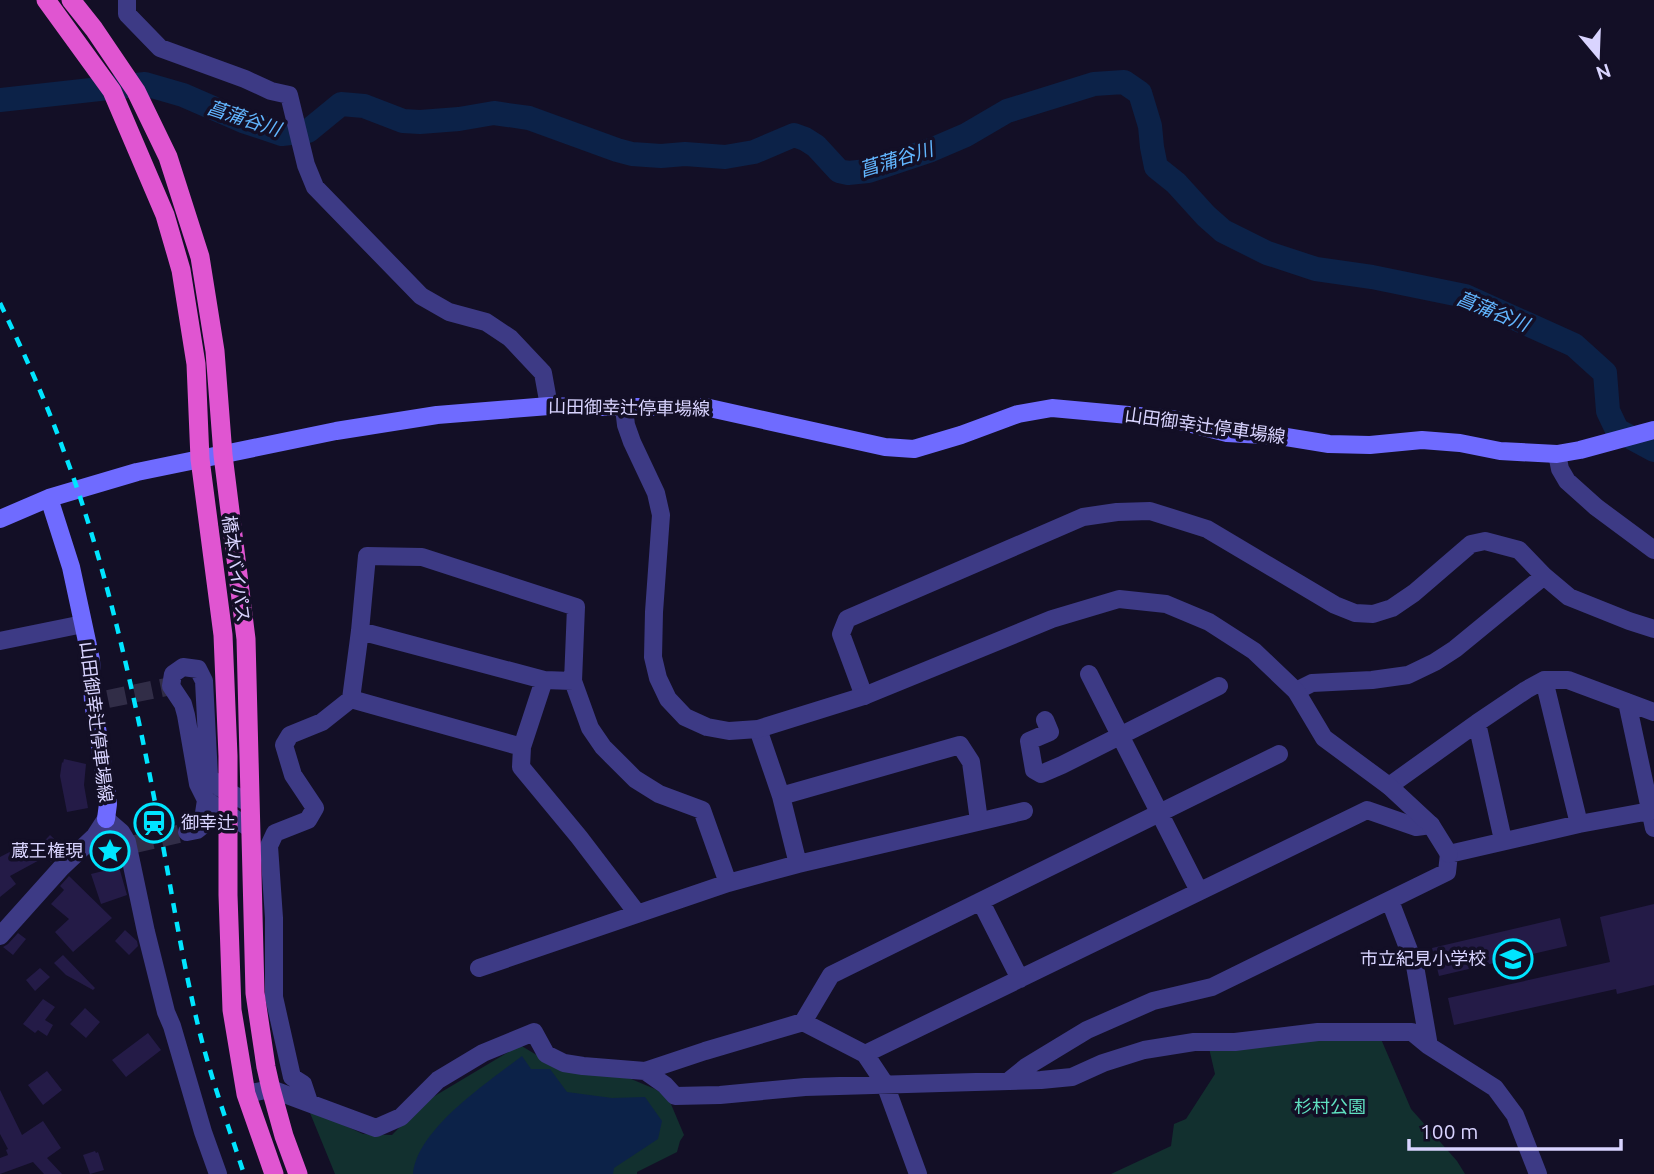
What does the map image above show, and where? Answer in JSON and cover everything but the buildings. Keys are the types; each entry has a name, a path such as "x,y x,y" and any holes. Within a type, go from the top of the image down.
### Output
{"highway":[{"name":"橋本バイパス","path":"47,0 112,91 164,215 181,270 196,364 200,459 223,635 232,1010 246,1094 274,1174"},
{"name":"橋本バイパス","path":"71,0 136,91 168,157 200,257 215,351 223,455 246,639 255,993 271,1089 298,1174"}],"main road":[{"name":"山田御幸辻停車場線","path":"106,819 108,804 100,701 71,567 49,498 137,472 336,431 437,415 549,406 705,407 885,447 914,449 1017,414 1052,408 1172,419 1227,433 1280,436 1329,444 1422,440 1460,443 1500,452 1557,454 1649,432"},
{"path":"0,519 49,498"}],"street":[{"path":"127,0 127,14 160,48 271,91 289,95 306,165 315,187 421,296 449,312 486,322 510,338 543,373 549,406"},
{"path":"624,408 626,425 656,493 661,515 653,657 667,699 685,717 707,727 729,731 758,729 864,696 1052,619 1119,599 1166,604 1209,622 1254,651 1296,691 1324,738 1389,786 1431,825 1448,854 1447,872 1212,987 1153,1001 1087,1030 1026,1067 1010,1080"},
{"path":"1557,454 1560,469 1567,481 1596,507 1654,550"},
{"path":"864,696 841,634 847,620 1083,517 1117,512 1150,511 1207,529 1335,605 1355,613 1373,614 1392,608 1414,593 1471,544 1485,541 1519,550 1569,597 1654,629"},
{"path":"309,1102 303,1084 292,1077 274,997 274,918 269,846 275,833 308,820 315,808 293,775 284,745 290,735 322,722 351,699 367,556 422,557 576,607 573,681 590,728 603,747 635,779 659,794 702,810 728,883"},
{"path":"1296,691 1312,683 1408,675 1455,649 1544,576"},
{"path":"0,641 83,624"},
{"path":"360,631 544,680 573,681"},
{"path":"249,803 219,787 209,776 204,681 198,669 183,667 173,674 172,686 183,704 198,784 206,800 251,829"},
{"path":"1089,674 1199,891"},
{"path":"544,680 523,747 521,767 637,913"},
{"path":"1389,786 1525,690 1544,680 1568,680 1654,712"},
{"path":"1544,680 1579,824"},
{"path":"1045,720 1050,732 1029,741 1034,770 1041,774 1219,686"},
{"path":"351,699 523,747"},
{"path":"1448,854 1579,824 1652,820 1627,702"},
{"path":"1478,723 1503,841"},
{"path":"758,729 781,796 798,864"},
{"path":"781,796 960,745 971,762 979,821"},
{"path":"246,1094 271,1089 376,1128 401,1116 439,1080 484,1053 534,1032 546,1054 564,1063 645,1071 803,1022 831,975 1279,754"},
{"path":"187,832 202,826 206,800"},
{"path":"865,1054 1367,810 1416,827 1431,825"},
{"path":"478,968 728,883 1024,811"},
{"path":"0,936 61,868 95,836 106,819 121,832 131,843 146,932 166,1012 202,1132 218,1174"},
{"path":"1390,901 1415,966 1429,1046"},
{"path":"981,902 1020,979"},
{"path":"803,1022 865,1054 886,1084 918,1174"},
{"path":"645,1071 676,1096 720,1095 805,1087 1072,1077 1103,1063 1144,1050 1194,1042 1235,1042 1318,1032 1412,1032 1429,1046 1496,1088 1515,1115 1538,1174"}],"green space":[{"name":"杉村公園","path":"1334,1038 1381,1039 1411,1109 1457,1161 1465,1174 1111,1174 1171,1146 1174,1124 1186,1119 1215,1074 1209,1048"},
{"path":"520,1045 560,1069 624,1076 668,1097 684,1135 677,1152 637,1174 335,1174 308,1108 363,1134 392,1135 423,1103"}],"water":[{"path":"522,1056 531,1069 550,1069 567,1092 612,1098 645,1097 662,1121 658,1139 614,1168 613,1174 413,1174 417,1157 440,1124 474,1093"}],"waterway":[{"name":"菖蒲谷川","path":"0,100 145,84 183,95 243,121 282,134 308,131 341,104 364,106 403,121 459,119 494,113 529,118 632,154 661,156 685,154 725,157 754,152 794,135 816,146 839,171 848,173 868,171 931,150 966,135 1007,111 1094,84 1124,82 1140,93 1150,126 1156,167 1176,183 1223,231 1267,253 1316,269 1372,277 1465,296 1574,345 1605,373 1608,411 1617,430 1654,450"}],"tunnel":[{"path":"108,699 171,686"},
{"path":"135,844 187,832"}],"railway":[{"path":"0,303 56,430 99,560 140,725 196,1017 244,1174"}],"place":[{"name":"御幸辻","path":"154,823"},
{"name":"蔵王権現","path":"110,851"},
{"name":"市立紀見小学校","path":"1513,959"}]}
